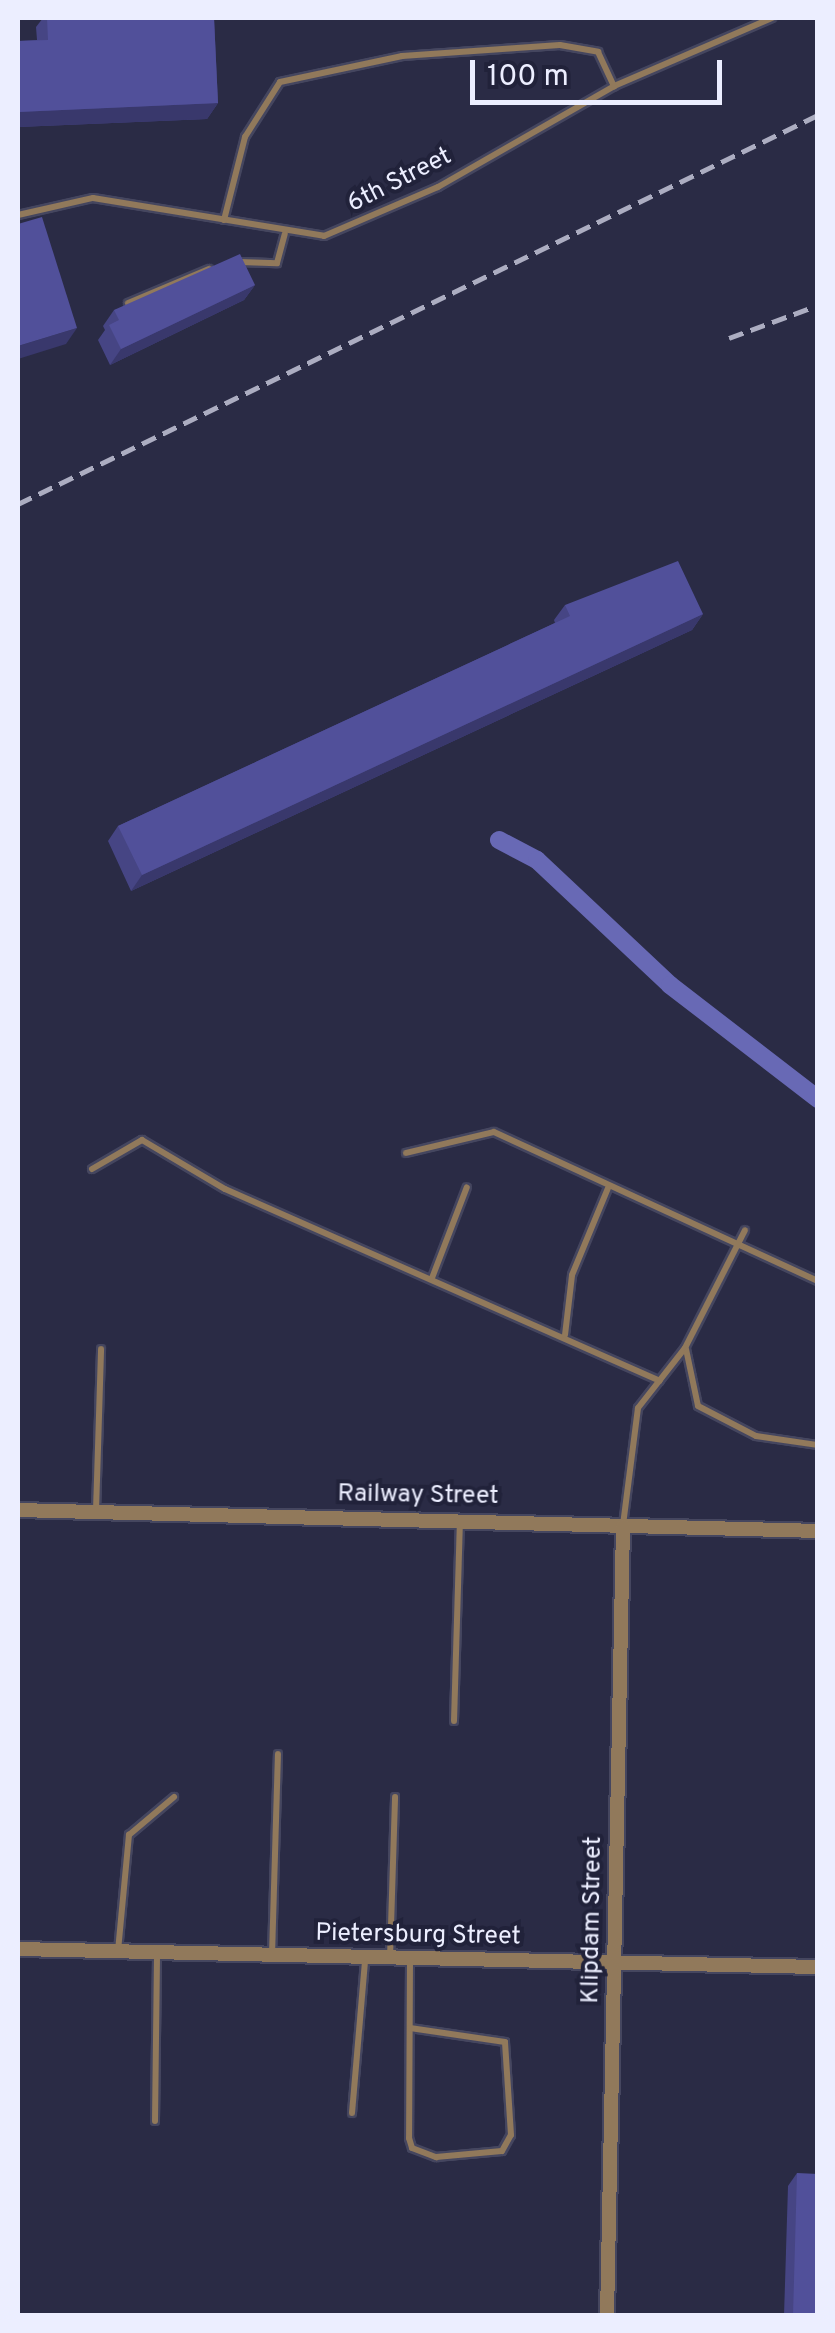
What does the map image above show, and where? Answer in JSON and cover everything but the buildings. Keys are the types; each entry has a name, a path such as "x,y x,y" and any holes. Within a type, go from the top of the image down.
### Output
{"street":[{"name":"Railway Street","path":"18,1510 460,1518 818,1531"},
{"name":"Klipdam Street","path":"607,2316 623,1526"},
{"name":"Pietersburg Street","path":"18,1949 410,1960 614,1960 818,1968"}],"lane":[{"name":"6th Street","path":"18,215 93,198 286,234 360,226 614,86 772,18"},
{"path":"224,220 245,136 280,82 402,56 560,45 598,52 614,86"},
{"path":"230,261 277,263 286,234"},
{"path":"128,303 215,266"},
{"path":"406,1153 494,1132 608,1188 818,1281"},
{"path":"92,1169 142,1140 224,1189 565,1334 660,1381"},
{"path":"432,1278 468,1187"},
{"path":"565,1334 572,1275 608,1188"},
{"path":"623,1526 638,1408 686,1348 745,1230"},
{"path":"686,1348 698,1406 756,1436 818,1445"},
{"path":"96,1512 101,1349"},
{"path":"454,1721 460,1518"},
{"path":"272,1956 278,1754"},
{"path":"118,1952 129,1835 174,1797"},
{"path":"390,1959 395,1797"},
{"path":"155,2121 156,1953"},
{"path":"352,2112 365,1959"},
{"path":"410,1960 410,2028 412,2148 436,2157 502,2151 512,2134 506,2042 410,2028"}],"waterway":[{"path":"499,840 537,860 670,985 818,1099"}],"railway":[{"path":"18,504 818,115"},
{"path":"729,338 818,305"}]}
